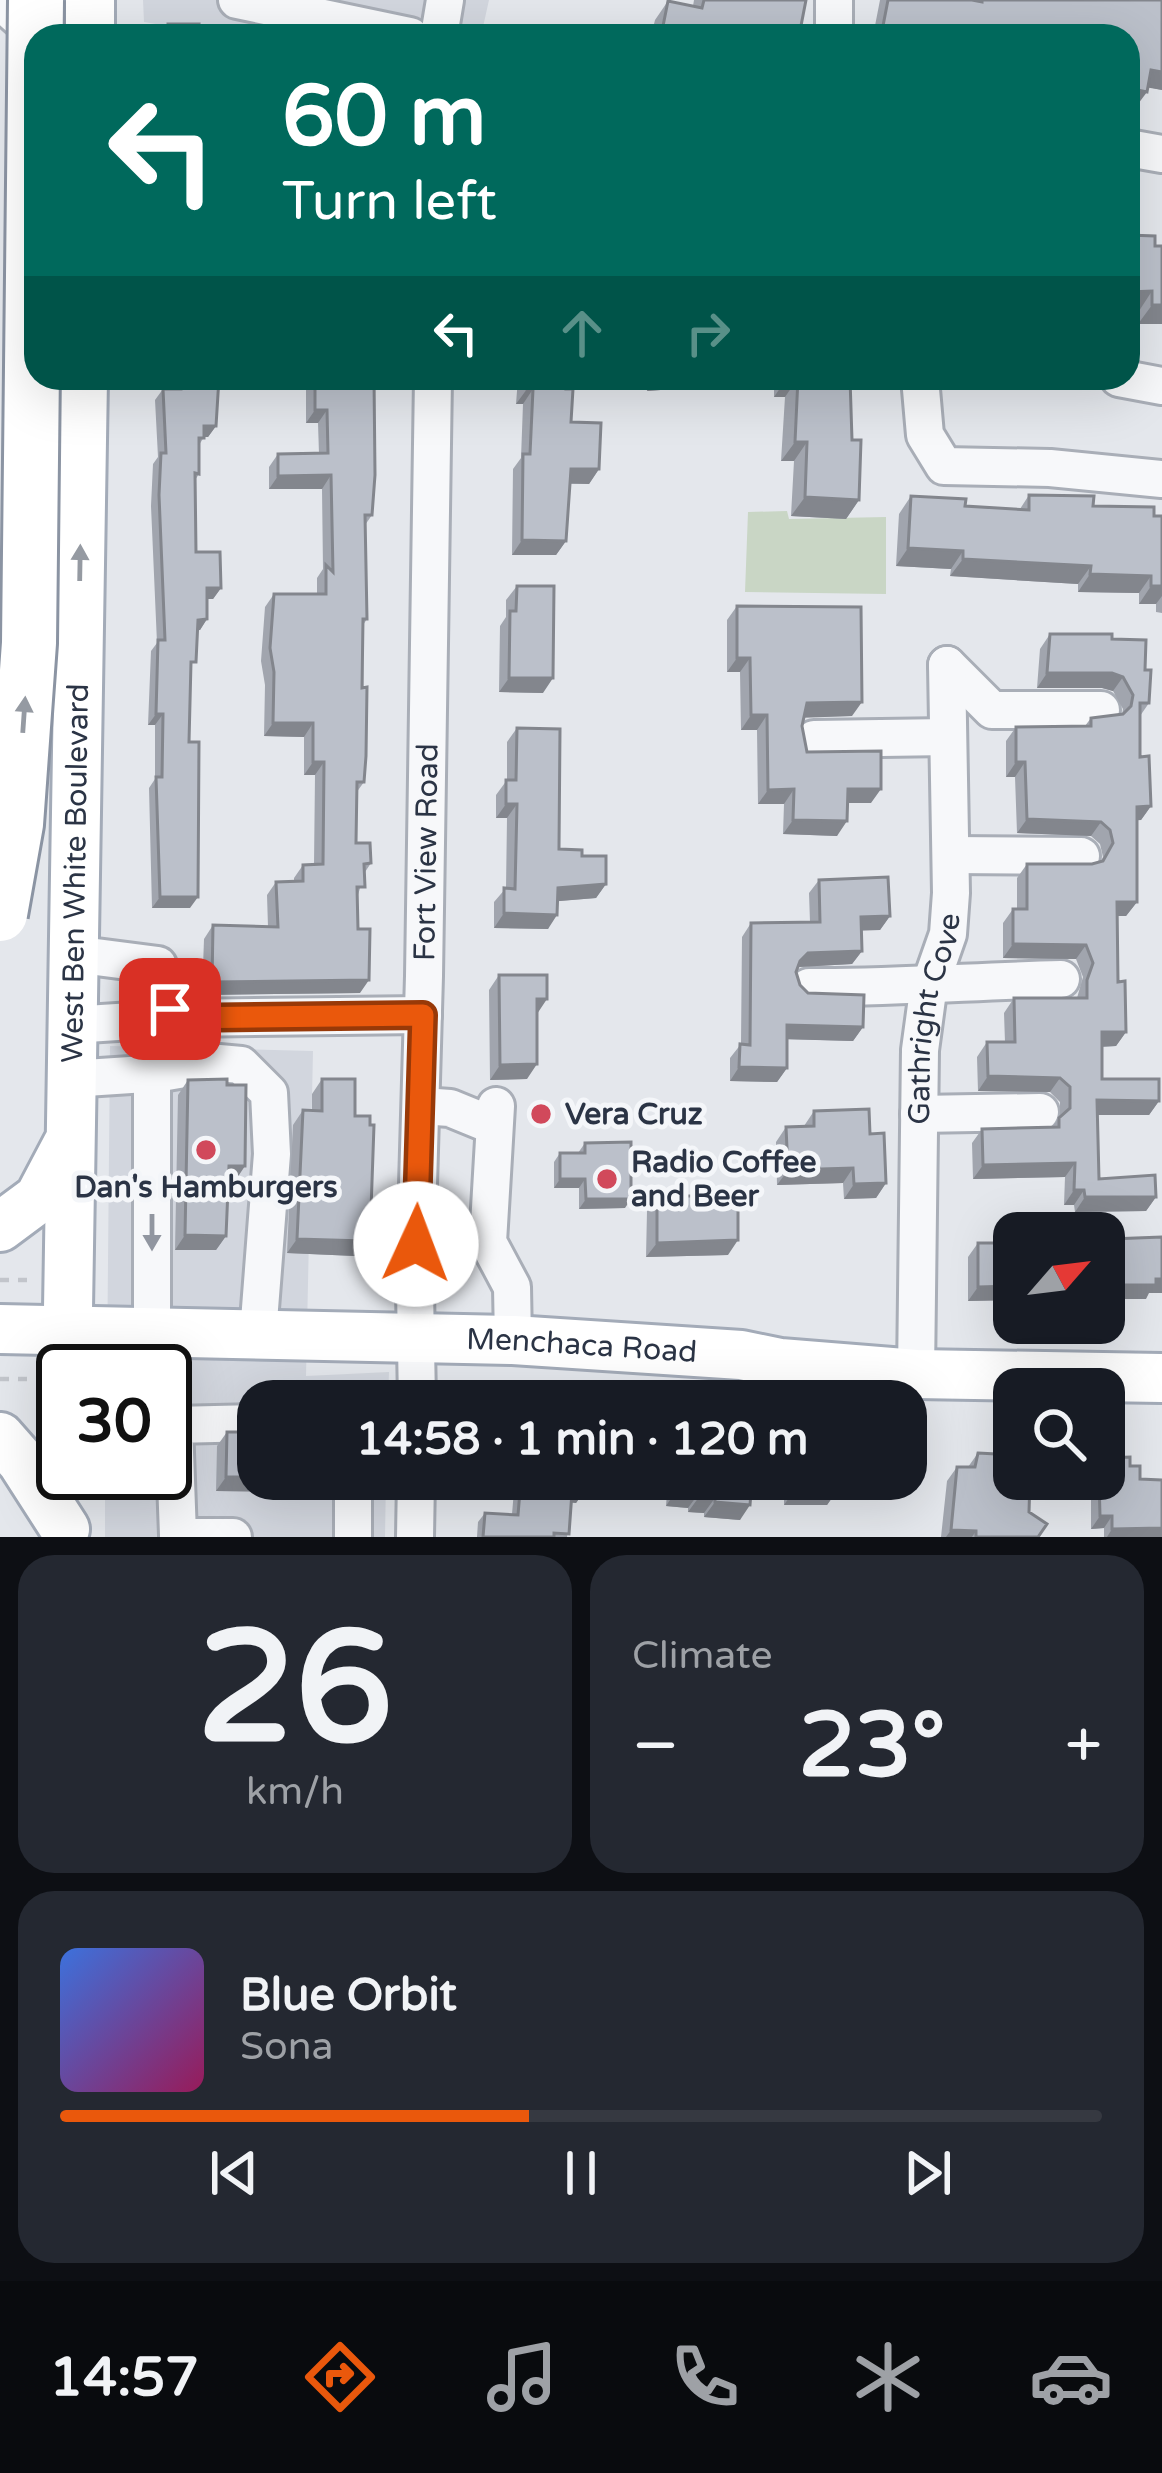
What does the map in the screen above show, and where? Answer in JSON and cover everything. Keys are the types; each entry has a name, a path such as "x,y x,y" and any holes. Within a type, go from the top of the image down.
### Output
{"highway":[{"path":"0,914 16,824 28,643 31,390"}],"main road":[{"name":"West Ben White Boulevard","path":"58,1344 69,1142 83,390"},
{"path":"0,1227 39,1198 69,1142"},
{"name":"Menchaca Road","path":"0,1329 36,1349"},
{"name":"Menchaca Road","path":"113,1344 152,1333 513,1340 741,1355 916,1375 1162,1378"},
{"path":"0,1437 22,1462 65,1533"},
{"path":"65,1500 65,1533"}],"street":[{"path":"237,0 352,24"},
{"path":"0,2 25,24"},
{"name":"Fort View Road","path":"416,1380 433,390"},
{"path":"921,390 925,435 944,466 1051,468 1162,479"},
{"path":"0,513 82,468"},
{"name":"Gathright Cove","path":"916,1375 923,1017 948,934 947,665 992,710 1101,710"},
{"path":"814,740 948,737"},
{"path":"951,855 1081,856"},
{"path":"73,954 158,965 170,1009 179,1018"},
{"path":"809,987 899,988 932,982 1061,979"},
{"path":"71,1025 179,1018 423,1015"},
{"path":"70,1079 218,1063 241,1065 269,1093 272,1154 257,1334"},
{"path":"152,1073 152,1333"},
{"path":"422,1106 495,1116 488,1242 512,1287 513,1340"},
{"path":"919,1114 1040,1112"},
{"path":"233,1537 178,1536 173,1425 237,1423"},
{"path":"353,1500 353,1537"},
{"path":"416,1500 416,1537"}],"path":[{"path":"0,1280 39,1281"},
{"path":"0,1378 36,1367"}],"shaded area":[{"path":"143,0 489,0 484,24 144,22"},
{"path":"110,1046 313,1051 306,1376 389,1372 389,1380 237,1380 237,1500 386,1500 385,1537 105,1537 105,1500 192,1500 192,1344 107,1344"}],"green space":[{"path":"787,511 789,519 886,517 886,594 745,592 748,512"}],"building":[{"path":"704,0 806,0 801,24 663,24 668,1 702,8"},
{"path":"888,0 1162,0 1162,72 1151,70 1147,92 1140,91 1140,24 883,24"},
{"path":"1140,235 1155,236 1155,246 1162,246 1162,305 1152,305 1152,291 1140,292"},
{"path":"163,390 218,390 216,426 204,426 204,438 199,438 199,474 195,473 196,552 220,552 221,588 207,588 207,619 198,620 196,662 191,662 189,742 199,742 198,897 160,897 156,777 162,777 163,714 156,714 158,640 165,640 159,495 161,453 166,453"},
{"path":"315,390 374,390 375,475 372,515 365,515 367,619 363,619 362,688 367,687 366,756 364,782 357,782 356,843 370,843 365,887 357,887 358,929 370,929 369,980 212,982 213,925 278,927 276,882 303,881 303,865 323,864 324,762 313,762 313,723 273,723 270,648 274,594 326,594 326,565 333,572 331,475 278,476 278,454 328,453 327,410 315,410"},
{"path":"533,390 573,390 571,422 601,423 599,469 571,469 566,541 522,540 523,454 530,454"},
{"path":"797,390 850,390 852,440 861,440 859,500 805,497 807,442 795,442"},
{"path":"1029,495 1094,496 1093,506 1154,507 1154,516 1162,516 1162,586 1151,586 1151,576 1090,574 1091,566 963,559 963,551 908,548 911,496 1029,510"},
{"path":"517,586 554,586 553,678 509,678 510,611 516,611"},
{"path":"737,606 861,607 862,702 807,703 802,726 807,752 881,751 881,789 848,789 847,821 793,820 794,789 768,790 767,715 751,715 750,658 737,658"},
{"path":"1050,634 1112,634 1112,639 1146,640 1145,670 1151,670 1149,703 1140,703 1140,757 1149,756 1151,806 1137,807 1137,902 1117,902 1118,982 1125,981 1126,1032 1102,1032 1102,1079 1159,1079 1159,1101 1097,1100 1099,1179 1155,1175 1156,1197 1085,1197 1084,1190 1074,1190 1075,1163 983,1165 982,1129 1059,1127 1059,1118 1070,1108 1070,1087 1060,1078 988,1076 987,1042 1015,1042 1014,998 1087,998 1093,963 1086,945 1013,944 1013,909 1027,909 1027,864 1092,864 1103,861 1113,843 1110,830 1101,822 1027,819 1025,762 1016,762 1016,727 1091,726 1091,718 1123,714 1133,695 1123,677 1112,673 1047,673"},
{"path":"517,728 560,729 559,849 606,856 606,884 558,888 557,915 504,913 504,888 515,889 517,804 506,804 506,780 516,780"},
{"path":"888,877 890,916 861,917 862,951 808,953 796,972 808,993 864,995 863,1027 787,1025 787,1068 739,1067 740,1044 750,1045 751,923 820,922 819,880"},
{"path":"499,975 547,975 547,999 537,999 537,1064 500,1065"},
{"name":"Dan's Hamburgers","path":"227,1079 227,1085 246,1085 245,1166 229,1166 226,1236 185,1235 188,1080"},
{"path":"322,1079 355,1079 355,1116 370,1116 370,1125 374,1125 365,1241 297,1239 303,1110 322,1111"},
{"path":"869,1109 870,1134 884,1133 886,1183 854,1184 853,1168 788,1170 786,1127 814,1126 814,1111"},
{"path":"631,1142 631,1199 586,1199 585,1179 560,1179 560,1153 585,1153 585,1143"},
{"path":"657,1196 738,1196 738,1240 657,1243"},
{"path":"1162,1237 1162,1279 1156,1279 1156,1285 1125,1285 1125,1238"},
{"path":"978,1243 993,1243 993,1287 978,1287"},
{"path":"227,1432 237,1432 237,1477 226,1477"},
{"path":"978,1453 993,1454 993,1500 1029,1500 1029,1512 1047,1524 1038,1537 976,1537 976,1531 951,1530 957,1467 975,1467"},
{"path":"1125,1457 1130,1457 1130,1466 1140,1466 1140,1479 1162,1480 1162,1528 1112,1529 1112,1516 1100,1516 1100,1500 1125,1500"},
{"path":"519,1500 571,1500 569,1534 483,1537 485,1513 518,1515"},
{"path":"715,1500 750,1500 750,1505"}],"place":[{"name":"Vera Cruz","path":"541,1114"},
{"name":"Dan's Hamburgers","path":"206,1150"},
{"name":"Radio Coffee and Beer","path":"607,1179"}],"route":[{"path":"170,1009 179,1018 423,1015 416,1244"}]}
